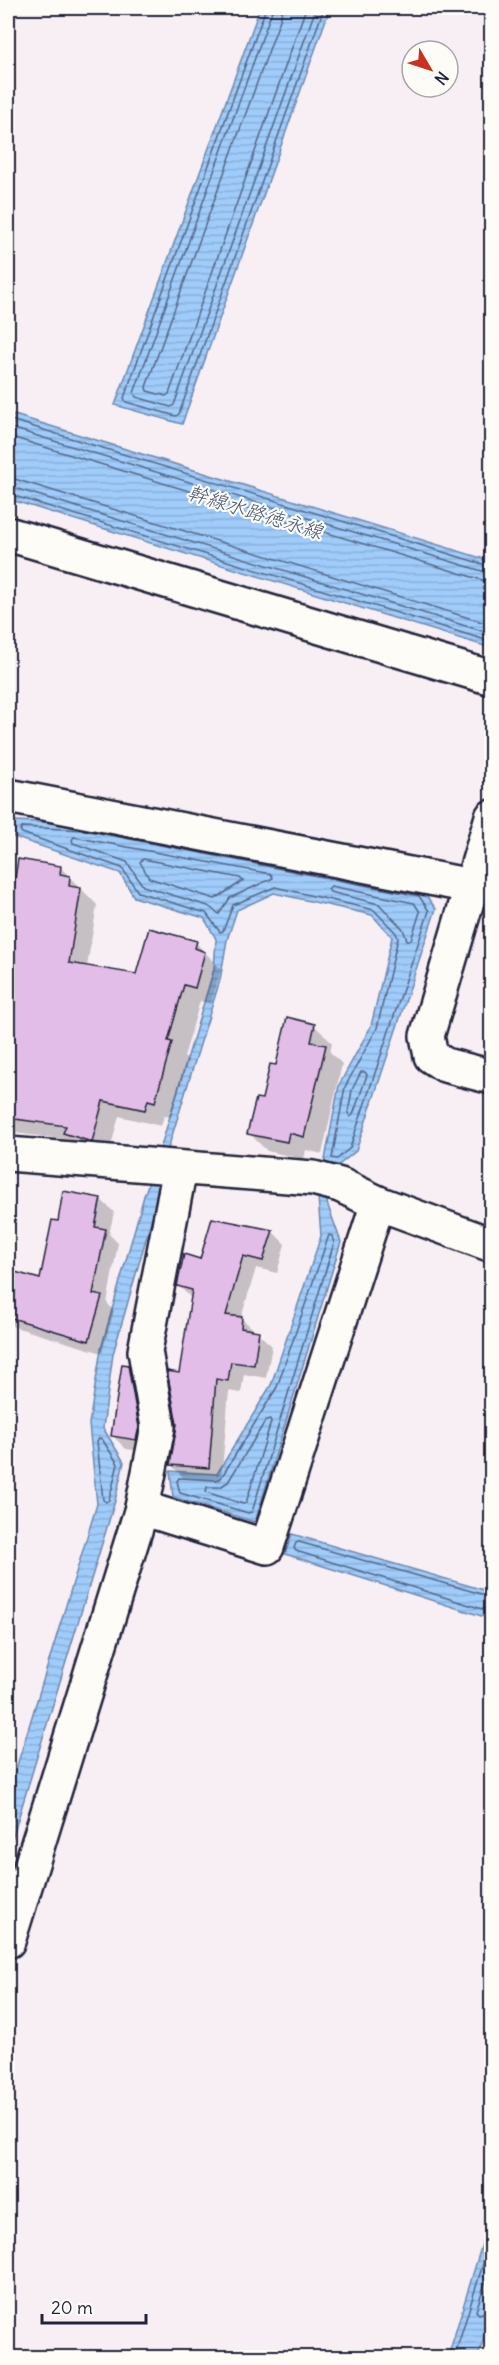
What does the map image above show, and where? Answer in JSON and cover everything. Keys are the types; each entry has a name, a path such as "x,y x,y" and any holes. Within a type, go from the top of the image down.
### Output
{"street":[{"path":"8,534 492,678"},
{"path":"8,796 471,886"},
{"path":"492,817 427,1036 431,1056 444,1065 492,1077"},
{"path":"8,1154 326,1182 492,1245"},
{"path":"8,1941 142,1508 158,1427 145,1351 180,1168"},
{"path":"142,1508 267,1547 378,1203"}],"water":[{"path":"260,8 330,8 182,424 115,405"},
{"name":"幹線水路徳永線","path":"8,413 491,561 491,648 8,499"},
{"path":"15,821 85,824 422,890 436,909 356,1151 335,1168 327,1203 341,1242 255,1522 173,1497 170,1471 217,1474 271,1385 321,1236 318,1197 339,1085 371,1026 392,937 372,915 274,893 237,910 227,940 220,980 167,1152 158,1197 113,1354 103,1428 124,1462 115,1501 8,1852 8,1795 97,1504 89,1424 101,1349 144,1196 214,969 216,939 204,918 134,897 120,873 11,836"},
{"path":"292,1534 491,1592 491,1619 285,1554"},
{"path":"491,2214 491,2315 478,2357 448,2357"}],"building":[{"path":"18,859 61,866 60,874 70,876 69,886 81,888 69,963 136,974 149,928 197,941 195,948 205,952 195,988 184,985 168,1041 172,1042 155,1102 148,1100 145,1110 103,1101 92,1142 63,1133 66,1126 8,1118 8,925"},
{"path":"287,1017 315,1024 311,1042 326,1045 304,1137 289,1133 287,1142 247,1134 256,1098 262,1099 270,1064 276,1065"},
{"path":"63,1191 101,1198 95,1227 106,1229 93,1294 102,1296 89,1341 8,1317 8,1270 40,1279 52,1220 58,1221"},
{"path":"212,1218 273,1230 263,1261 243,1256 226,1315 242,1317 241,1328 259,1331 254,1365 231,1362 228,1381 216,1379 209,1468 170,1465 177,1424 167,1371 179,1373 192,1290 177,1286 184,1254 200,1259"},
{"path":"122,1364 128,1365 139,1427 136,1440 111,1436"}]}
